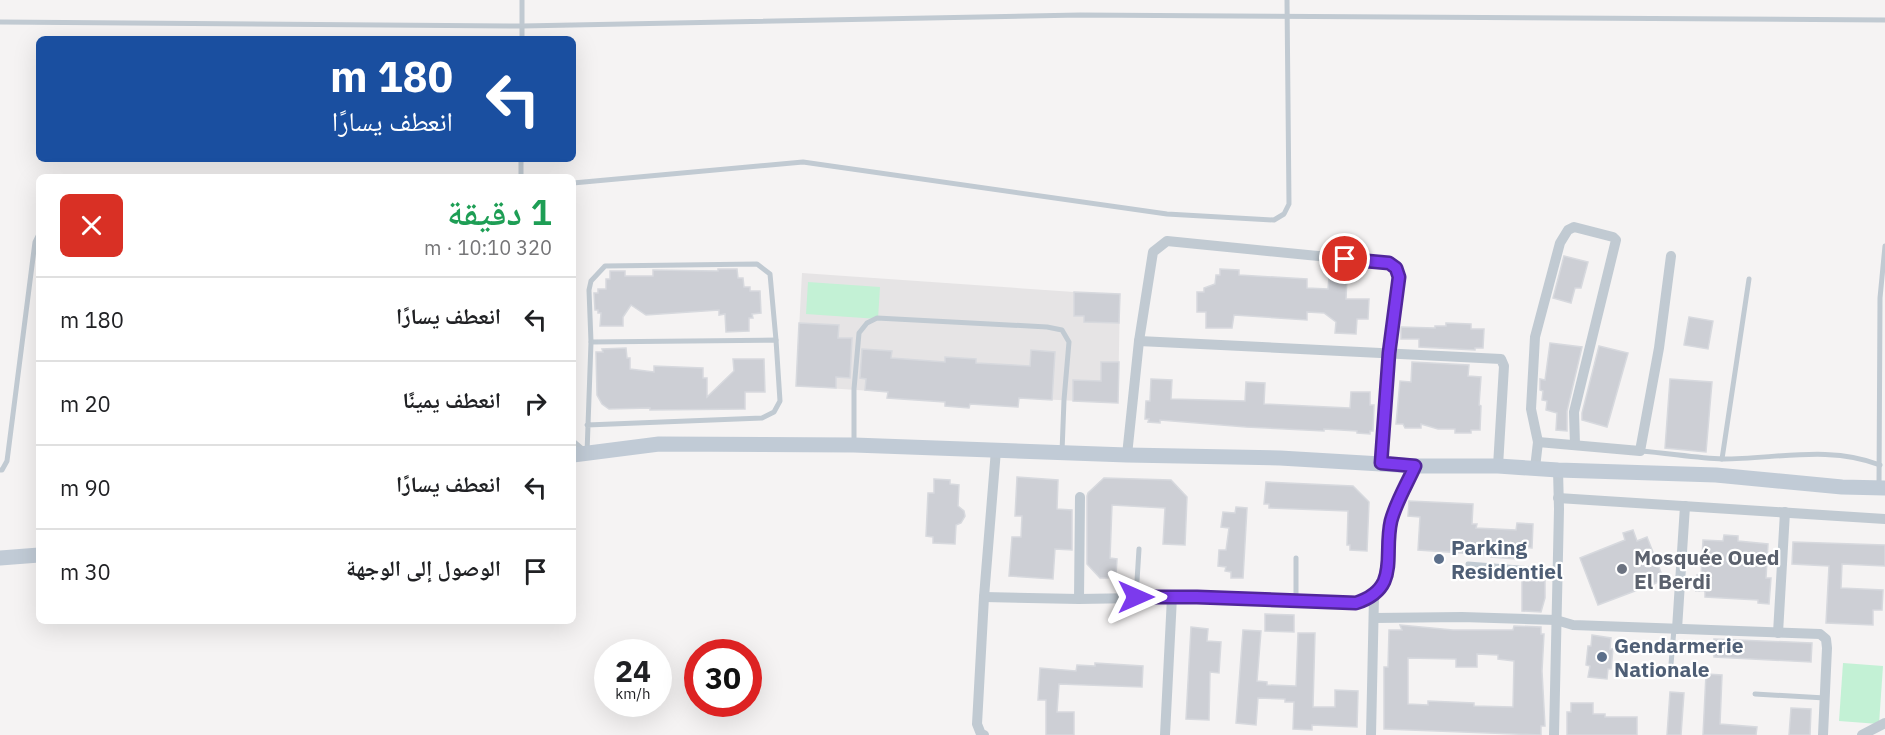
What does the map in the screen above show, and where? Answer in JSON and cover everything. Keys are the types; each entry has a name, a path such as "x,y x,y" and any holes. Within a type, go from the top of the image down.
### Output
{"main road":[{"path":"580,454 659,444 854,445 1716,475 1842,487 1882,488"},
{"path":"0,558 36,555"}],"street":[{"path":"1535,468 1538,442 1531,409 1535,337 1560,243 1568,230 1574,227 1613,237 1616,240 1574,412 1575,445"},
{"path":"1127,455 1139,341 1153,252 1167,241 1389,263 1396,268 1399,277 1389,353 1381,463"},
{"path":"1538,442 1640,450 1659,348 1671,256"},
{"path":"1139,341 1501,359 1503,362 1498,466"},
{"path":"984,735 981,734 977,724 984,597 996,450"},
{"path":"984,597 1079,599 1173,597 1356,603 1374,596 1386,577 1391,523 1415,466"},
{"path":"1554,735 1558,470"},
{"path":"1079,599 1080,497"},
{"path":"1558,498 1885,519"},
{"path":"1676,629 1685,506"},
{"path":"1778,633 1785,512"},
{"path":"1371,735 1374,596"},
{"path":"1165,735 1173,597"},
{"path":"1374,618 1461,617 1556,620 1573,625 1820,634 1826,639 1827,648 1822,735"},
{"path":"1862,735 1885,723"}],"lane":[{"path":"522,0 522,36"},
{"path":"576,183 803,162 1167,214 1274,220 1284,214 1289,204 1287,0"},
{"path":"0,22 522,26 1068,15 1885,20"},
{"path":"0,470 7,461 36,240"},
{"path":"1882,488 1880,298 1885,246"},
{"path":"580,454 587,425 591,342 589,290 591,281 605,266 757,264 770,274 780,401 774,412 762,418 587,425"},
{"path":"1722,459 1749,279"},
{"path":"854,445 854,389 859,333 867,323 878,318 1047,327 1062,330 1070,342 1064,400 1062,453"},
{"path":"591,342 776,340"},
{"path":"1640,450 1722,459 1830,454 1867,460 1880,465"},
{"path":"0,456 7,461"},
{"path":"1136,597 1138,549"},
{"path":"1296,558 1296,600"},
{"path":"1468,564 1557,571"},
{"path":"1670,676 1676,629"},
{"path":"1755,694 1825,698"}],"shaded area":[{"path":"802,273 1120,294 1118,403 1019,398 1018,407 970,404 969,408 945,406 945,402 887,398 887,392 796,386"}],"green space":[{"path":"808,282 880,287 878,319 806,314"},
{"path":"1843,663 1883,666 1879,724 1839,721"}],"building":[{"path":"1564,256 1588,262 1581,288 1575,288 1571,303 1553,298"},
{"path":"718,269 737,269 738,278 743,278 744,287 750,287 750,291 760,291 761,313 752,314 753,318 749,318 749,331 726,332 725,314 719,315 719,310 646,315 631,305 623,317 623,326 600,326 601,313 595,310 594,293 598,293 598,289 606,289 606,279 610,279 610,271 625,271 625,276 653,276 653,270 718,271"},
{"path":"1220,269 1239,270 1239,275 1307,279 1307,288 1328,289 1329,277 1347,278 1346,299 1369,299 1368,319 1357,319 1356,334 1335,333 1336,322 1324,313 1307,312 1307,320 1234,315 1232,328 1206,328 1206,312 1197,312 1197,292 1204,292 1204,288 1215,284 1216,275 1220,275"},
{"path":"1074,292 1120,294 1119,323 1084,322 1084,316 1074,316"},
{"path":"1689,317 1713,321 1708,349 1684,345"},
{"path":"799,323 839,325 838,338 852,338 850,378 836,377 836,388 796,386"},
{"path":"1446,323 1471,324 1471,329 1484,329 1483,348 1475,348 1475,350 1419,347 1419,339 1401,339 1401,327 1435,328 1435,326 1446,326"},
{"path":"1550,343 1582,347 1567,411 1567,431 1556,430 1557,413 1546,410 1547,401 1542,400 1543,391 1540,390 1540,379 1545,380"},
{"path":"1599,346 1628,353 1607,427 1582,420"},
{"path":"626,348 627,358 630,358 630,369 654,372 654,366 703,368 703,378 707,378 707,397 734,371 733,359 764,359 765,392 745,392 745,409 609,409 602,404 597,395 596,352 603,352 602,349"},
{"path":"862,349 892,351 891,358 945,362 945,357 976,359 976,363 1030,366 1031,350 1055,352 1052,400 1019,398 1018,407 970,404 969,408 945,406 945,402 887,398 888,392 865,390 866,379 860,378"},
{"path":"1101,362 1119,362 1118,403 1073,401 1073,380 1101,381"},
{"path":"1412,362 1469,365 1468,376 1481,377 1480,430 1471,430 1471,433 1455,433 1455,429 1438,429 1421,424 1421,428 1405,428 1403,424 1396,424 1400,381 1411,382"},
{"path":"1151,379 1172,380 1171,399 1245,401 1246,382 1265,383 1264,404 1350,408 1351,392 1370,392 1370,405 1374,405 1373,431 1370,431 1370,434 1357,433 1357,431 1246,427 1160,420 1160,423 1148,422 1149,419 1145,419 1146,401 1150,401"},
{"path":"1670,379 1712,382 1706,452 1665,448"},
{"path":"1017,477 1058,480 1057,509 1072,510 1072,550 1055,549 1053,579 1009,576 1012,537 1021,537 1022,516 1015,516"},
{"path":"1104,478 1171,480 1187,497 1185,545 1163,544 1165,508 1112,505 1110,558 1117,559 1116,575 1100,578 1087,564 1087,496"},
{"path":"934,479 950,480 950,484 959,485 958,506 964,511 965,516 961,523 956,525 955,544 933,543 933,537 926,536 928,493 934,493"},
{"path":"1266,482 1353,486 1369,502 1367,551 1350,550 1350,545 1347,545 1348,511 1269,508 1269,504 1264,504"},
{"path":"1409,501 1473,504 1472,524 1477,524 1476,528 1516,530 1517,523 1533,524 1532,548 1516,547 1516,559 1418,550 1420,517 1408,516"},
{"path":"1236,507 1247,508 1243,578 1231,578 1231,572 1225,571 1226,567 1218,566 1219,550 1226,550 1229,528 1221,527 1223,512 1235,513"},
{"name":"Mosquée Oued El Berdi","path":"1633,530 1637,541 1647,537 1664,580 1598,605 1580,558 1625,540 1623,533"},
{"path":"1724,535 1738,536 1738,541 1768,544 1766,578 1771,578 1769,604 1758,603 1758,600 1705,597 1705,591 1696,591 1697,575 1701,576 1703,540 1723,541"},
{"path":"1793,542 1885,545 1885,566 1842,564 1841,588 1883,590 1882,610 1873,610 1873,625 1826,623 1829,566 1792,564"},
{"path":"1522,581 1545,581 1545,598 1541,612 1522,611"},
{"path":"1265,614 1294,615 1294,632 1265,631"},
{"path":"1400,625 1453,630 1513,630 1514,626 1541,627 1541,634 1544,634 1542,671 1545,726 1541,726 1541,735 1384,729 1384,667 1388,667 1389,630 1402,630","holes":["1477,654 1498,655 1498,659 1514,661 1513,707 1428,701 1428,705 1408,704 1408,658 1456,659 1456,667 1477,667"]},
{"path":"1191,627 1208,629 1207,641 1221,642 1219,673 1210,672 1209,720 1186,719"},
{"path":"1243,630 1261,631 1257,681 1267,682 1267,685 1296,686 1298,633 1315,633 1313,707 1335,707 1335,690 1358,691 1357,727 1312,725 1312,730 1293,729 1294,702 1285,702 1285,699 1258,698 1256,725 1236,723"},
{"name":"Gendarmerie Nationale","path":"1592,635 1611,638 1610,649 1613,649 1611,669 1608,669 1607,679 1588,677 1590,666 1586,665"},
{"path":"1714,639 1812,643 1811,662 1714,657"},
{"path":"1095,663 1143,666 1142,687 1059,684 1057,712 1074,712 1074,735 1046,735 1046,700 1038,700 1040,668 1076,671 1077,665 1095,666"},
{"path":"1706,674 1722,675 1720,724 1757,727 1756,735 1703,735"},
{"path":"1670,692 1684,693 1681,735 1667,735"},
{"path":"1571,703 1593,703 1593,714 1605,714 1605,717 1637,717 1637,735 1567,735 1567,712 1571,712"},
{"path":"1791,708 1811,709 1810,735 1789,735"}],"place":[{"name":"Parking Residentiel","path":"1439,559"},
{"name":"Mosquée Oued El Berdi","path":"1622,569"},
{"name":"Gendarmerie Nationale","path":"1602,657"}],"route":[{"path":"1136,597 1356,603 1374,596 1382,586 1389,561 1391,523 1415,466 1381,463 1389,353 1399,277 1396,268 1389,263 1345,259"}]}
